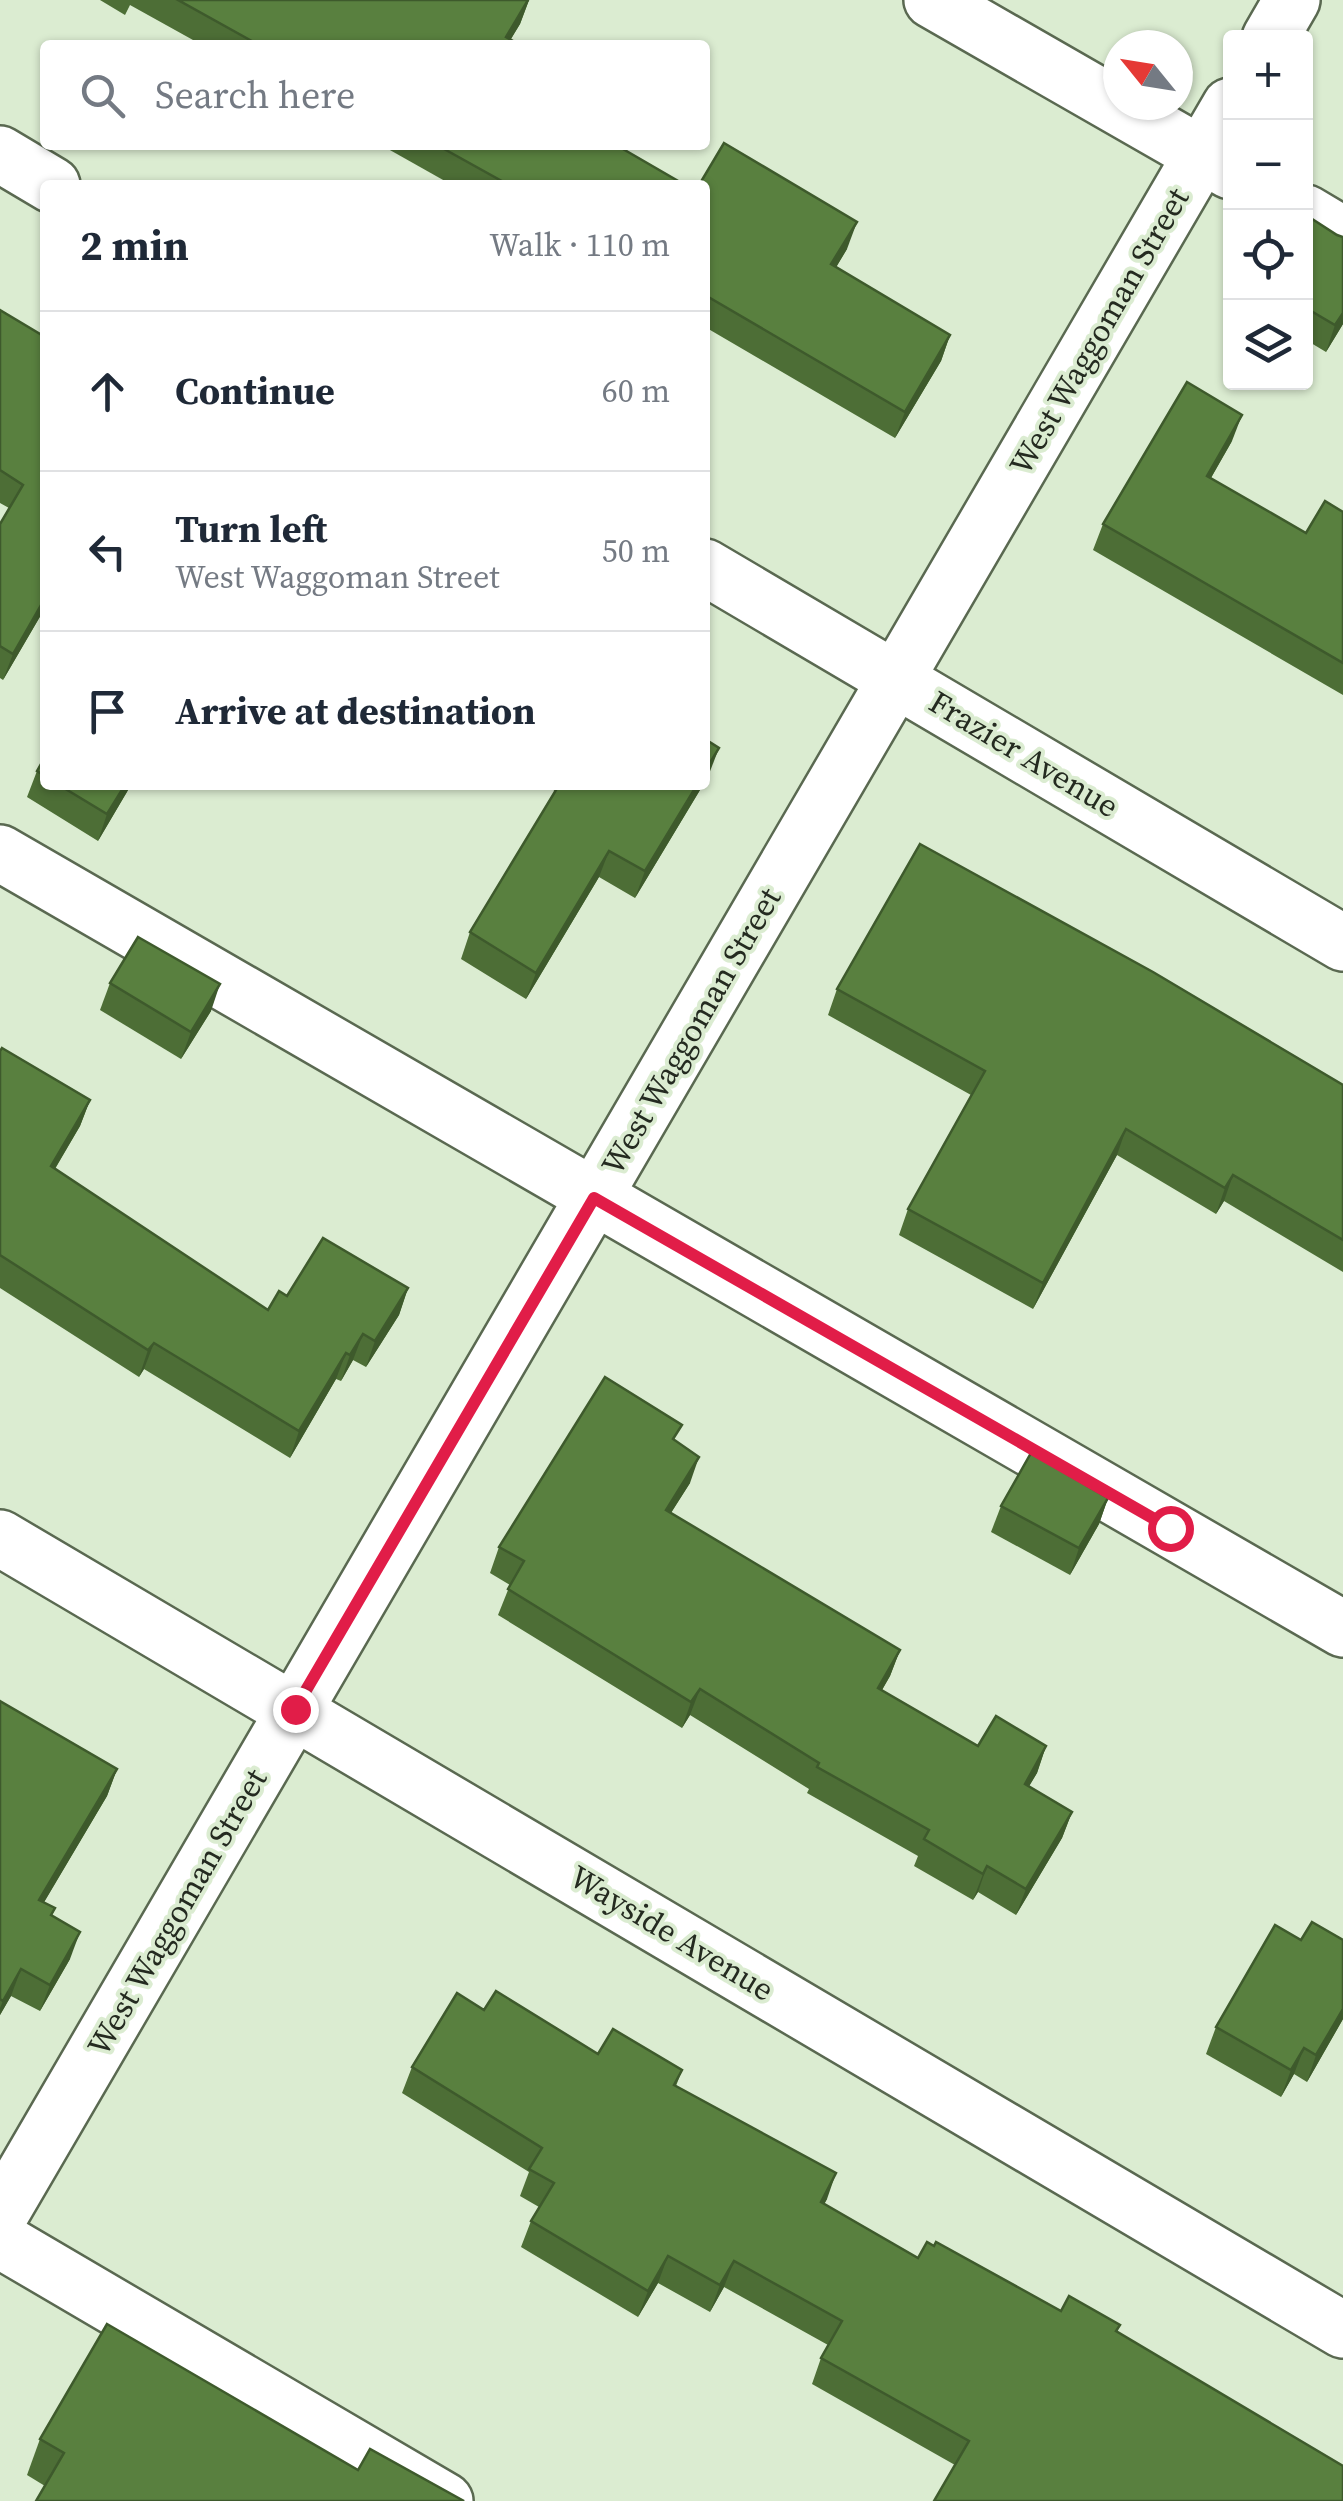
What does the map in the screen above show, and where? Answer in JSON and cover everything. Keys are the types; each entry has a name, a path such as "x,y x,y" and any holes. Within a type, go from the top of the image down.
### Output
{"street":[{"path":"932,0 1216,163"},
{"path":"1275,30 1292,0"},
{"name":"West Waggoman Street","path":"0,2215 896,679 1216,163 1227,120"},
{"path":"0,154 44,180"},
{"path":"1313,218 1343,234"},
{"name":"Frazier Avenue","path":"710,570 1343,942"},
{"path":"0,853 1343,1629"},
{"name":"Wayside Avenue","path":"0,1538 1343,2330"},
{"path":"0,2240 445,2501"}],"building":[{"path":"178,0 528,0 506,37 511,40 250,40"},
{"path":"724,143 857,222 831,264 950,335 905,412 710,298 710,180 702,180"},
{"path":"446,150 625,150 676,180 500,180"},
{"path":"1313,220 1343,237 1343,313 1335,325 1313,312"},
{"path":"0,310 40,334 40,607 13,654 0,646 0,524 23,485 0,470"},
{"path":"1187,382 1242,415 1207,476 1306,533 1325,501 1343,512 1343,663 1103,524"},
{"path":"710,742 719,748 710,763"},
{"path":"67,790 122,790 107,814"},
{"path":"556,790 694,790 645,871 609,851 536,973 470,932"},
{"path":"920,844 1153,972 1343,1085 1343,1240 1233,1175 1225,1188 1126,1129 1043,1283 908,1209 985,1071 837,989"},
{"path":"138,937 220,984 191,1032 110,983"},
{"path":"2,1048 90,1100 51,1166 268,1310 279,1291 287,1296 323,1238 408,1288 375,1341 363,1334 350,1355 346,1353 299,1431 154,1343 148,1350 0,1255"},
{"path":"605,1377 682,1425 673,1439 699,1457 666,1510 900,1650 878,1688 978,1746 996,1716 1046,1746 1025,1784 1072,1812 1026,1889 987,1866 983,1874 924,1839 929,1830 817,1767 819,1763 700,1689 691,1702 508,1589 524,1561 499,1547"},
{"path":"1031,1453 1108,1498 1079,1548 1001,1506"},
{"path":"0,1701 117,1769 39,1900 55,1908 51,1915 80,1932 50,1985 21,1969 3,2001 0,1999"},
{"path":"1312,1922 1343,1940 1343,2009 1316,2055 1304,2048 1291,2070 1216,2027 1275,1925 1301,1940"},
{"path":"496,1991 598,2054 613,2029 682,2070 674,2085 836,2173 821,2202 918,2258 927,2242 934,2246 936,2242 1061,2311 1069,2296 1120,2325 1116,2331 1343,2466 1343,2501 934,2501 969,2441 821,2358 842,2321 734,2261 720,2285 668,2256 648,2291 531,2221 554,2183 529,2169 542,2148 412,2067 457,1993 484,2010"},
{"path":"107,2324 358,2470 370,2449 464,2501 36,2501 64,2453 40,2439"}],"route":[{"path":"295,1709 594,1198 1170,1528"}]}
